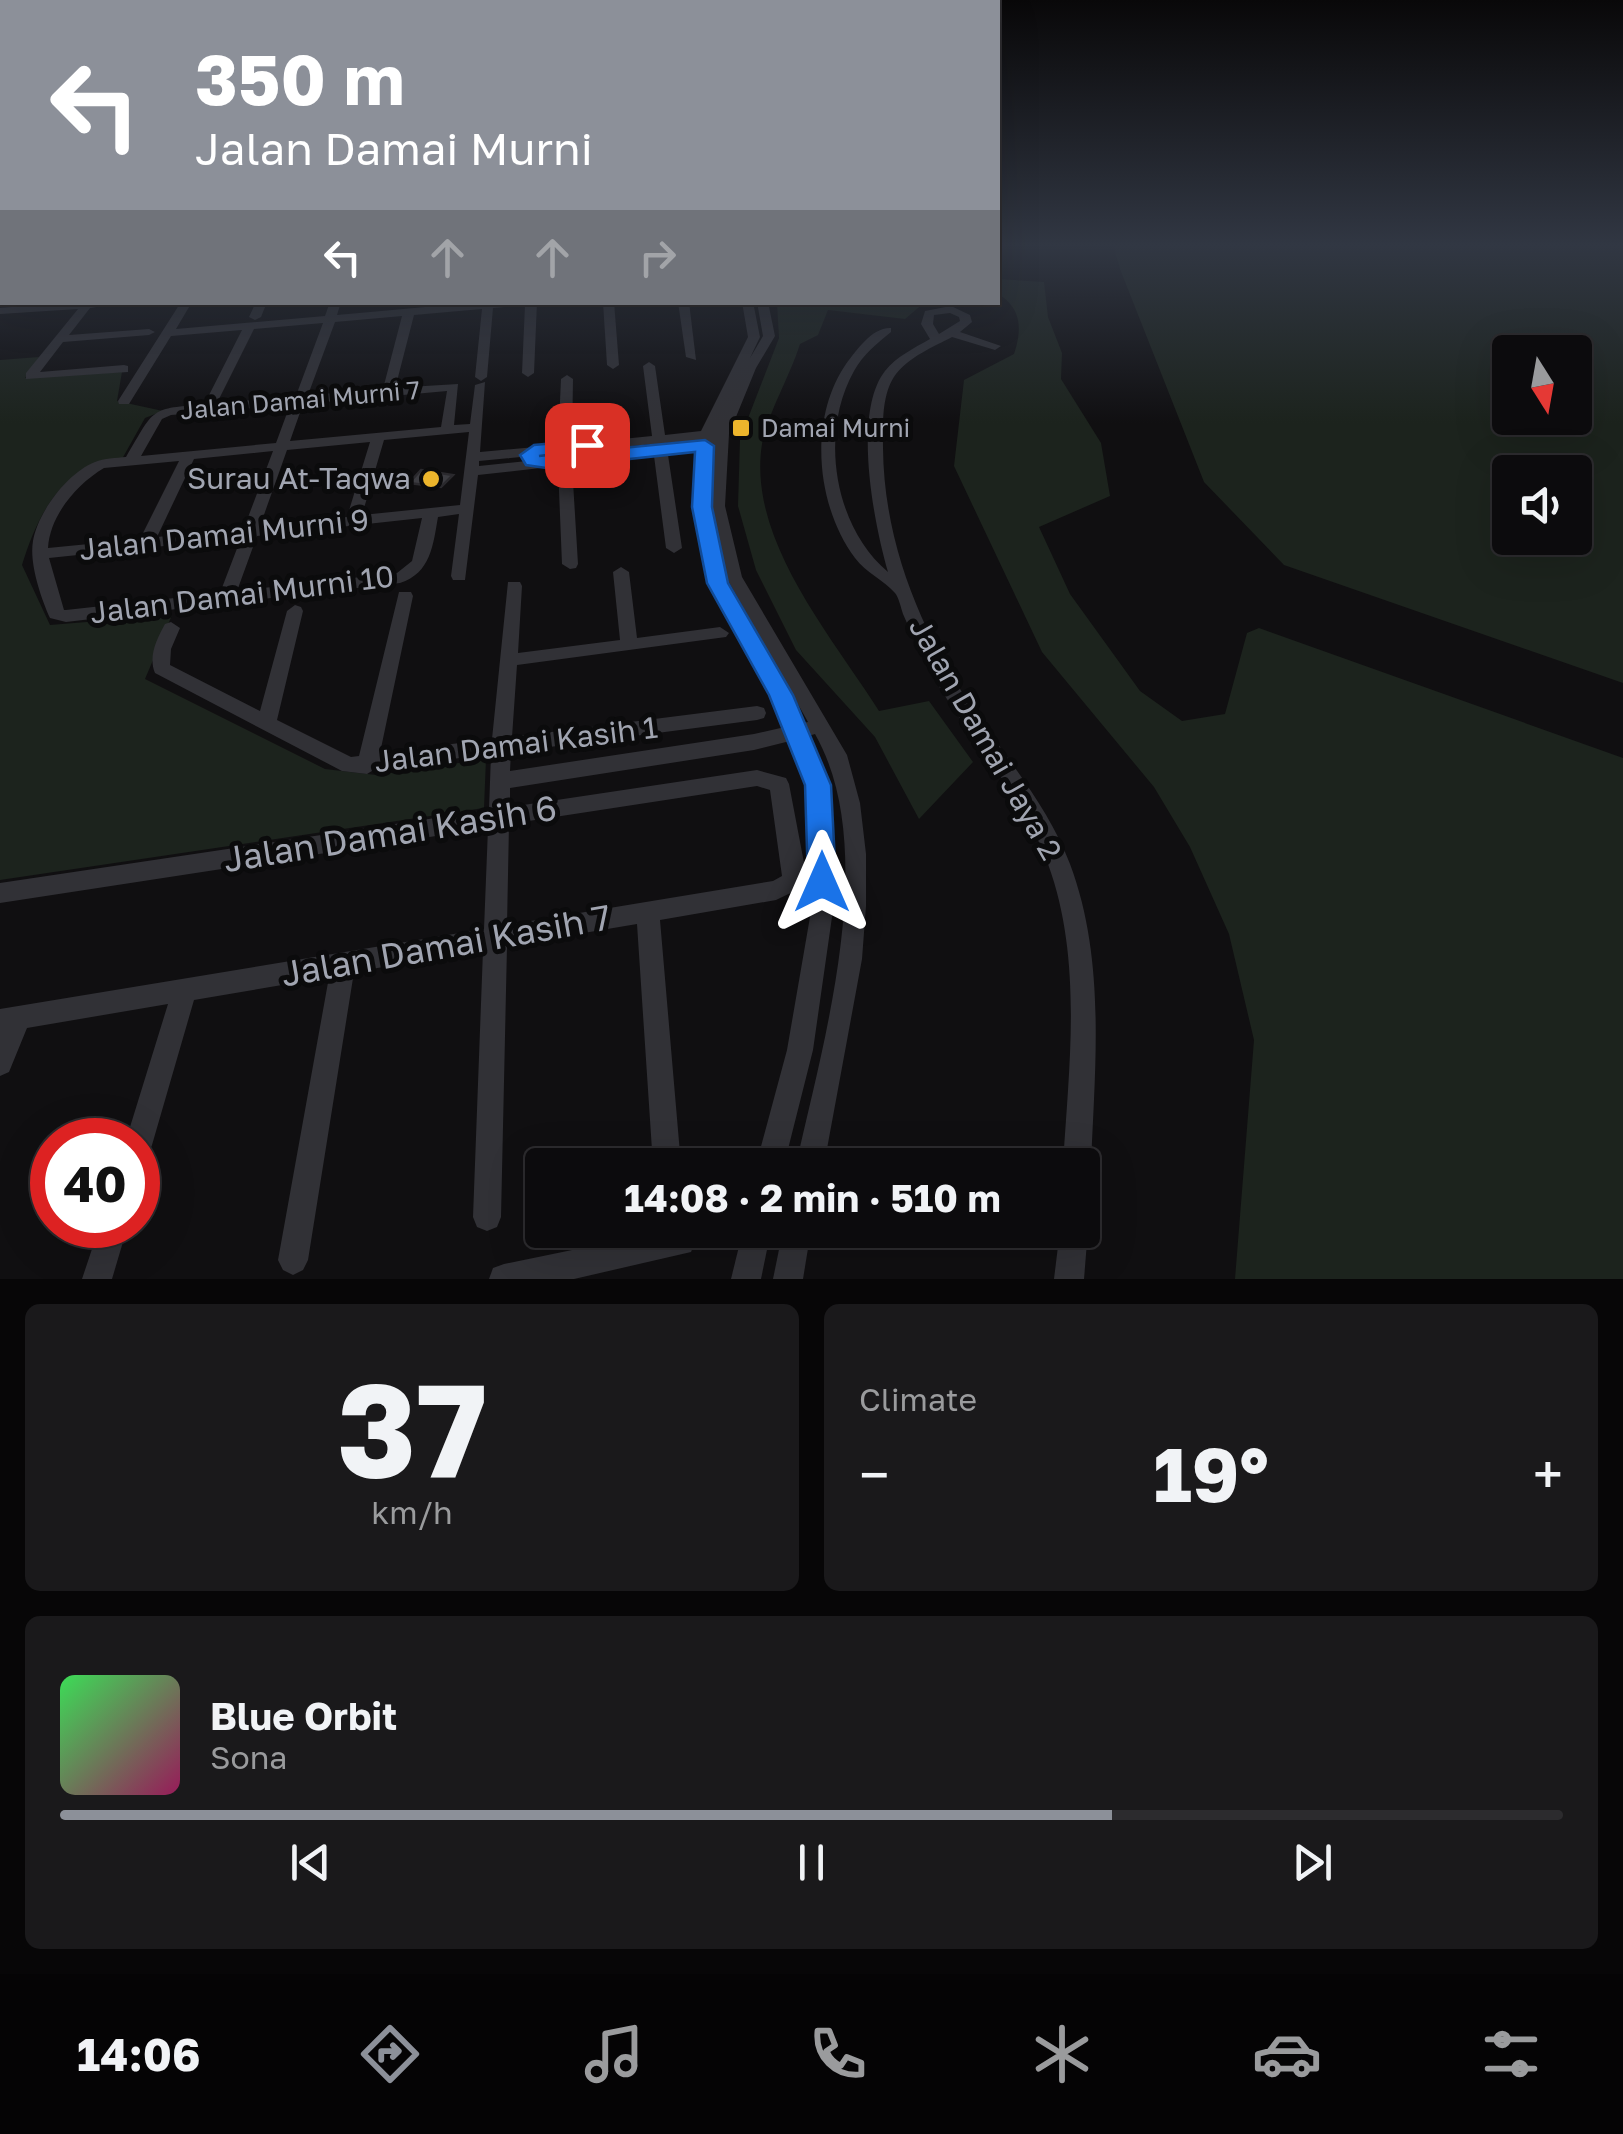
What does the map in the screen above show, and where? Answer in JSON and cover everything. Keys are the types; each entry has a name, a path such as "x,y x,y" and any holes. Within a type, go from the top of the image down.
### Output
{"street":[{"path":"0,312 77,305"},
{"path":"87,305 30,376 124,369"},
{"path":"124,400 185,305"},
{"path":"212,402 260,305"},
{"path":"170,328 333,311 495,305"},
{"path":"528,305 528,373"},
{"path":"608,305 613,366"},
{"path":"683,305 692,357"},
{"path":"756,305 769,336 713,439 702,507 718,583 799,733 818,785 823,848 821,918 800,1050 774,1148"},
{"path":"390,385 410,306"},
{"path":"459,576 488,306"},
{"path":"228,597 280,446 333,311"},
{"path":"887,330 855,356 838,388 830,423 830,466 834,496 857,551 900,590"},
{"path":"60,339 149,332"},
{"name":"Jalan Damai Jaya 2","path":"995,346 944,337 892,371 877,411 875,460 900,590 918,632 959,703 1012,780 1058,861 1078,922 1083,1030 1078,1148"},
{"path":"649,366 674,548"},
{"path":"567,379 565,454 570,564"},
{"name":"Jalan Damai Murni 7","path":"131,462 160,413 301,396 454,387 446,430"},
{"path":"40,554 44,530 76,478 101,464 478,427"},
{"path":"353,521 378,437"},
{"path":"474,464 534,450 565,454 713,439"},
{"path":"713,439 718,506 734,577 822,724 848,787 856,878 848,966 813,1148"},
{"path":"534,450 529,455 532,461 546,463"},
{"path":"474,464 546,463 565,454"},
{"path":"146,543 188,456"},
{"name":"Jalan Damai Murni 9","path":"40,554 466,509"},
{"name":"Jalan Damai Murni 10","path":"40,554 56,614 66,616 414,574 420,566 430,513"},
{"path":"621,572 628,645"},
{"path":"486,1217 498,937 501,748 514,586"},
{"path":"367,766 405,596"},
{"path":"266,724 295,611"},
{"name":"Jalan Damai Kasih 1","path":"171,628 162,650 161,668 335,760 367,766 757,713"},
{"path":"510,660 720,633"},
{"path":"501,780 799,733 822,724"},
{"name":"Jalan Damai Kasih 6","path":"0,894 757,778 780,784"},
{"name":"Jalan Damai Kasih 7","path":"10,1020 776,890 792,881 794,868 780,784"},
{"path":"648,911 666,1148"},
{"path":"293,1260 343,965"},
{"path":"146,1118 184,991"},
{"path":"0,1063 10,1020"},
{"path":"98,1279 107,1248"},
{"path":"504,1279 652,1248"},
{"path":"746,1279 753,1248"},
{"path":"788,1279 794,1248"},
{"path":"1074,1248 1074,1274"}],"shaded area":[{"path":"1010,304 1046,304 1062,353 1061,379 1101,443 1110,496 1039,527 1070,594 1140,691 1182,721 1225,714 1247,633 1259,628 1623,758 1623,1279 1235,1279 1254,1040 1229,934 1190,847 1154,787 1042,652 954,466 964,380 1014,354 1019,328"},
{"path":"1134,304 1623,304 1623,683 1284,565 1204,482"},
{"path":"777,305 922,305 905,319 828,310 818,335 800,344 773,408 762,444 761,480 767,515 797,585 879,711 929,701 973,762 919,819 875,737 796,650 756,570 738,506 740,439 779,338"},
{"path":"39,357 25,378 122,372 117,401 163,411 145,418 122,459 84,470 69,481 36,527 22,565 50,625 172,615 145,679 325,769 376,775 486,759 484,808 0,880 0,360"}],"building":[{"name":"Surau At-Taqwa","path":"421,470 453,475 441,487 409,483"}],"place":[{"name":"Damai Murni","path":"741,428"},
{"name":"Surau At-Taqwa","path":"431,479"}],"route":[{"path":"587,445 534,450 529,455 532,461 546,463 705,446 702,507 707,543 718,583 746,639 781,695 818,785 822,882"}]}
